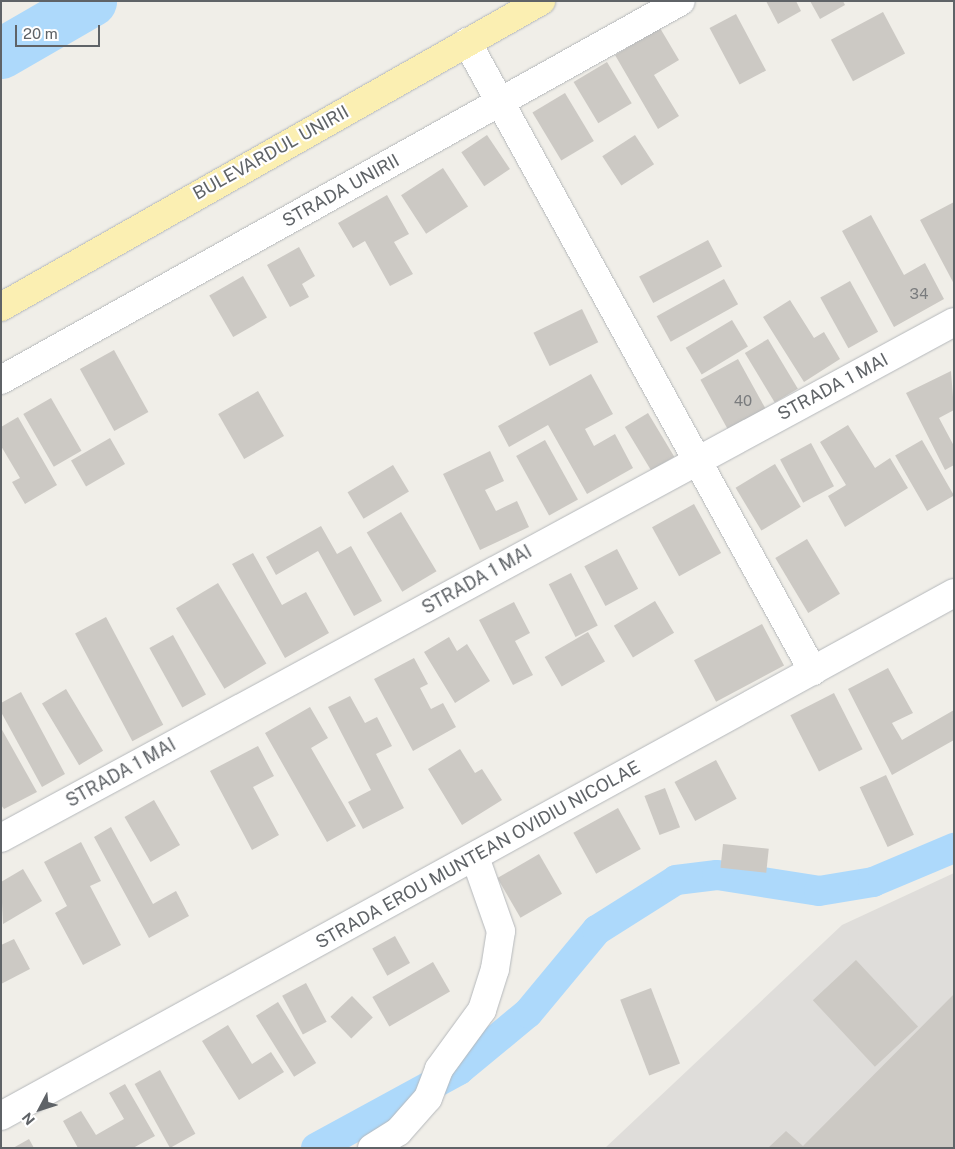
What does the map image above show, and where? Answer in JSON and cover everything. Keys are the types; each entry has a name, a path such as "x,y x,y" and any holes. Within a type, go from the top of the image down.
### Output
{"main road":[{"name":"BULEVARDUL UNIRII","path":"1,308 541,1"}],"street":[{"name":"STRADA UNIRII","path":"1,380 680,1"},
{"path":"467,42 813,671"},
{"name":"STRADA 1 MAI","path":"1,838 954,322"},
{"name":"STRADA EROU MUNTEAN OVIDIU NICOLAE","path":"1,1116 954,593"},
{"path":"372,1148 398,1132 428,1098 439,1069 482,1010 495,970 501,931 475,857"}],"shaded area":[{"path":"954,873 954,1148 605,1148 842,925"}],"building":[{"path":"766,1 796,1 801,11 778,24"},
{"path":"810,1 843,1 845,5 820,19"},
{"path":"883,12 905,53 853,81 831,40"},
{"path":"736,14 766,71 740,85 710,28"},
{"path":"660,28 679,60 654,75 679,116 658,129 615,55"},
{"path":"607,62 632,103 598,123 574,82"},
{"path":"565,93 594,141 561,161 532,113"},
{"path":"487,135 510,169 484,186 461,152"},
{"path":"635,135 654,164 621,186 602,156"},
{"path":"443,168 468,207 426,234 401,195"},
{"path":"387,195 409,234 394,242 413,274 390,286 365,241 353,248 338,223"},
{"path":"954,202 954,284 920,220"},
{"path":"871,215 904,275 925,263 944,299 894,327 842,231"},
{"path":"708,240 722,266 653,303 639,277"},
{"path":"299,247 315,276 302,284 309,297 290,307 267,265"},
{"path":"243,276 267,318 233,337 209,296"},
{"path":"724,279 738,304 671,342 657,316"},
{"path":"850,281 878,332 848,348 820,297"},
{"path":"790,300 814,338 824,332 840,359 804,382 763,317"},
{"path":"582,309 598,342 550,366 533,333"},
{"path":"732,320 748,347 702,374 686,348"},
{"path":"768,339 798,389 775,403 745,353"},
{"path":"114,350 148,412 114,431 80,369"},
{"path":"738,359 769,414 731,435 700,380"},
{"path":"951,371 954,410 939,418 954,446 954,465 945,470 906,393"},
{"path":"591,374 613,414 585,429 594,446 615,434 633,468 587,494 548,425 509,447 498,426"},
{"path":"258,391 284,436 244,459 218,414"},
{"path":"51,398 82,451 54,467 23,414"},
{"path":"648,413 674,457 651,471 625,427"},
{"path":"18,417 57,485 25,504 12,482 20,478 1,446 1,427"},
{"path":"848,425 875,468 890,458 908,488 845,527 828,496 846,485 820,442"},
{"path":"110,438 125,464 86,486 71,461"},
{"path":"545,440 578,499 549,515 516,456"},
{"path":"922,440 954,495 927,511 895,456"},
{"path":"811,443 834,486 803,503 780,459"},
{"path":"490,451 504,481 485,490 496,511 517,501 529,527 480,550 443,474"},
{"path":"775,464 801,507 761,531 736,488"},
{"path":"393,465 409,492 364,519 348,492"},
{"path":"694,504 721,553 679,576 652,527"},
{"path":"401,512 437,571 402,592 367,533"},
{"path":"321,526 337,554 351,546 382,601 354,616 318,551 276,575 266,557"},
{"path":"807,539 840,594 808,613 775,558"},
{"path":"617,549 638,589 605,606 584,566"},
{"path":"253,553 282,605 306,592 329,633 285,658 232,564"},
{"path":"571,573 598,626 576,637 549,584"},
{"path":"218,583 266,664 224,689 176,608"},
{"path":"655,601 674,633 633,657 614,626"},
{"path":"514,602 530,633 515,641 533,675 513,685 479,620"},
{"path":"106,617 163,725 132,741 75,633"},
{"path":"762,624 784,665 716,702 694,660"},
{"path":"588,632 605,661 562,686 545,657"},
{"path":"173,635 206,694 182,708 149,648"},
{"path":"449,637 457,651 467,644 490,681 455,703 424,652"},
{"path":"414,658 428,684 420,688 431,709 443,703 456,727 413,751 374,679"},
{"path":"888,668 913,713 892,723 902,740 954,710 954,740 892,775 848,689"},
{"path":"66,689 103,751 79,765 42,703"},
{"path":"21,692 65,774 42,787 1,712 1,703"},
{"path":"834,693 863,749 819,771 790,715"},
{"path":"350,696 365,723 377,717 392,746 376,754 404,808 363,829 348,802 371,790 328,707"},
{"path":"310,707 328,738 311,748 356,826 327,842 265,733"},
{"path":"1,728 37,792 4,809 1,805"},
{"path":"258,746 274,776 253,787 279,835 252,850 210,771"},
{"path":"460,749 475,773 482,769 502,800 462,825 428,769"},
{"path":"716,760 737,799 695,821 675,782"},
{"path":"886,775 914,835 888,847 860,787"},
{"path":"665,788 680,827 660,835 644,796"},
{"path":"154,800 180,845 151,862 125,817"},
{"path":"618,808 641,849 596,874 573,833"},
{"path":"111,827 153,904 176,891 189,916 149,938 94,837"},
{"path":"81,842 101,881 90,886 121,945 83,965 55,913 67,906 44,862"},
{"path":"723,844 769,849 766,873 720,868"},
{"path":"539,854 562,894 520,918 497,878"},
{"path":"23,869 42,901 3,924 1,882"},
{"path":"395,936 410,963 387,976 372,949"},
{"path":"14,939 30,969 1,984 1,945"},
{"path":"856,960 918,1027 875,1067 813,1000"},
{"path":"433,962 450,991 389,1026 372,997"},
{"path":"306,983 327,1022 303,1035 282,996"},
{"path":"651,988 680,1064 649,1075 620,1000"},
{"path":"954,994 954,1148 768,1148 786,1131 803,1146"},
{"path":"352,996 373,1018 351,1038 330,1017"},
{"path":"278,1002 316,1063 294,1077 256,1016"},
{"path":"228,1025 252,1064 271,1052 284,1072 239,1100 202,1041"},
{"path":"160,1070 195,1134 170,1148 135,1084"},
{"path":"125,1084 155,1136 133,1148 78,1148 63,1121 81,1111 96,1135 124,1119 109,1093"},
{"path":"29,1139 34,1148 13,1148"}],"waterway":[{"path":"1,53 91,1"},
{"path":"316,1148 459,1070 528,1013 597,930 676,880 717,875 819,891 873,882 954,848"}]}
